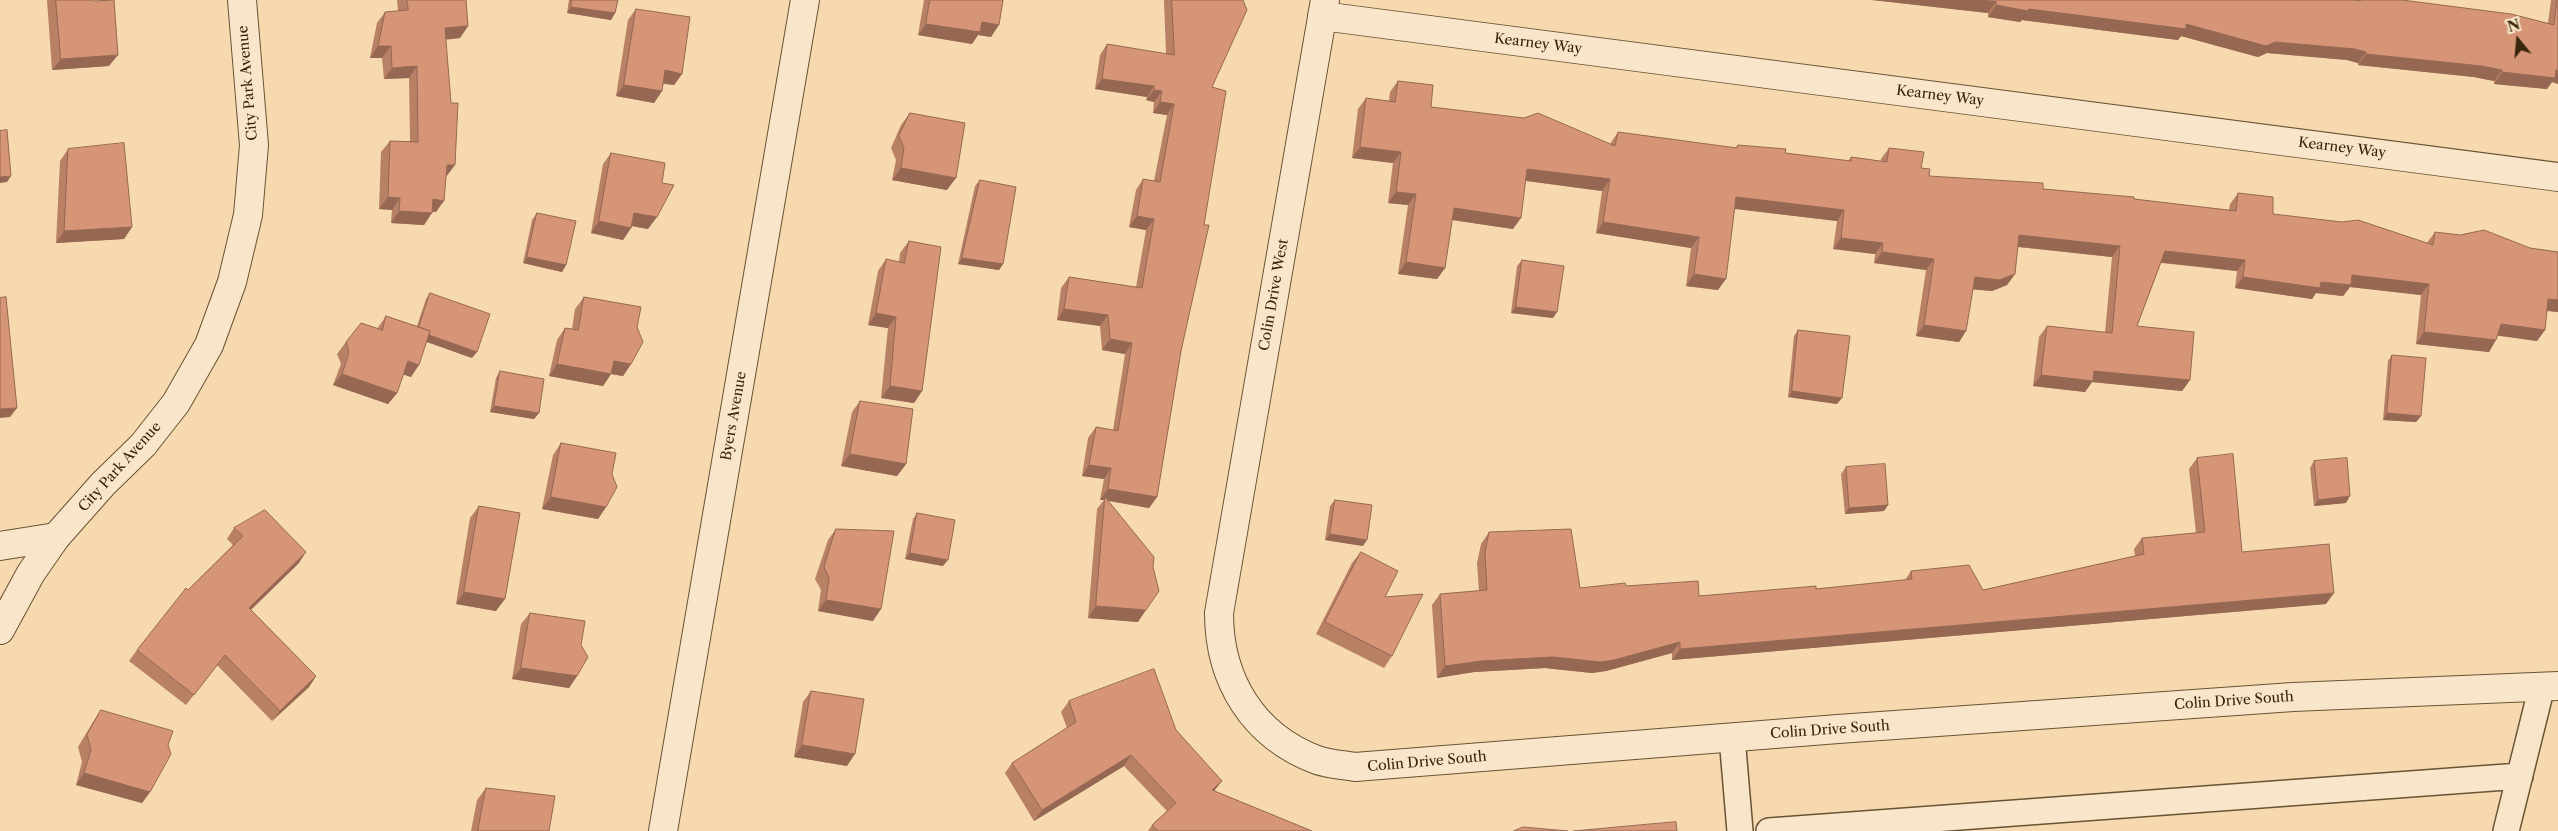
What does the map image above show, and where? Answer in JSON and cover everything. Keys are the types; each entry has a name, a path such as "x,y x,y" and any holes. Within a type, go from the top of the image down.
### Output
{"street":[{"name":"City Park Avenue","path":"0,630 31,573 56,537 104,484 143,445 176,403 209,345 232,282 248,215 254,144 242,0"},
{"name":"Byers Avenue","path":"663,831 805,0"},
{"name":"Kearney Way","path":"1324,8 2558,177"},
{"name":"Colin Drive West","path":"1224,589 1324,8"},
{"path":"0,546 56,537"},
{"name":"Colin Drive South","path":"1224,589 1219,613 1219,636 1228,673 1250,713 1284,744 1318,760 1355,768 1732,737 2293,697 2550,686"}],"lane":[{"path":"2506,831 2520,776 2550,686"},
{"path":"1732,737 1740,831"},
{"path":"1769,831 2520,776"}],"building":[{"path":"56,0 114,0 118,55 61,59"},
{"path":"407,0 466,0 468,26 445,28 451,103 458,103 455,165 447,165 444,201 433,199 432,213 399,211 400,198 388,197 390,141 418,142 417,66 392,68 391,46 378,46 385,12 408,10"},
{"path":"572,0 618,0 615,13 571,7"},
{"path":"930,0 1003,0 999,25 982,22 980,32 926,24"},
{"path":"1172,0 1243,0 1247,10 1212,87 1226,91 1204,225 1209,225 1181,351 1157,497 1108,489 1111,468 1089,465 1096,427 1118,431 1132,343 1110,339 1108,315 1064,309 1069,277 1142,288 1154,219 1137,216 1143,179 1160,182 1174,104 1160,102 1162,91 1154,90 1154,86 1102,79 1107,44 1174,55"},
{"path":"1979,0 2402,0 2511,14 2554,25 2558,0 2558,71 2556,70 2555,78 2502,72 2502,70 2482,66 2366,54 2366,52 2355,49 2275,42 2266,46 2186,24 2186,29 2029,9 2028,11 1996,5 1996,2"},
{"path":"636,9 690,17 682,74 665,70 662,91 624,85"},
{"path":"1398,81 1433,85 1431,107 1524,118 1538,113 1615,146 1618,132 1737,148 1738,145 1786,149 1785,153 1851,161 1851,157 1887,162 1889,148 1924,152 1921,168 1930,169 1929,176 2043,183 2043,189 2134,197 2134,199 2236,211 2238,193 2273,197 2273,214 2342,222 2358,220 2433,245 2435,232 2460,235 2484,230 2530,248 2558,252 2558,300 2548,299 2545,330 2501,324 2496,340 2424,332 2429,284 2352,275 2351,285 2321,282 2320,288 2243,277 2245,260 2165,251 2137,326 2194,332 2190,380 2094,371 2093,381 2041,375 2047,326 2112,333 2120,246 2019,235 2015,274 1999,280 1975,277 1966,331 1924,325 1934,259 1882,252 1883,243 1841,238 1844,210 1736,197 1726,279 1694,274 1699,237 1603,222 1610,179 1527,169 1521,218 1454,208 1445,268 1406,262 1416,194 1396,192 1401,152 1360,147 1366,98 1395,102"},
{"path":"910,113 965,123 956,178 901,168 904,148 899,136"},
{"path":"7,130 11,176 0,177 0,131"},
{"path":"124,143 132,227 64,231 68,149"},
{"path":"611,153 665,163 662,183 674,185 657,217 634,213 631,228 599,221"},
{"path":"980,180 1016,187 1003,264 962,258"},
{"path":"537,213 576,221 566,265 527,257"},
{"path":"909,241 941,247 922,391 890,386 896,317 876,313 886,259 904,263"},
{"path":"1522,260 1564,266 1557,312 1516,307"},
{"path":"430,293 490,314 477,352 429,335 430,331 419,327"},
{"path":"6,297 17,408 0,409 0,298"},
{"path":"584,297 641,307 637,327 643,342 631,364 614,361 611,374 557,364 565,328 578,330"},
{"path":"386,316 430,331 419,365 408,361 397,393 342,374 349,352 346,342 361,323 382,330"},
{"path":"1798,330 1850,336 1842,398 1792,391"},
{"path":"2392,355 2426,358 2421,416 2387,413"},
{"path":"500,371 544,379 539,413 494,406"},
{"path":"860,401 913,409 906,464 850,454"},
{"path":"561,443 616,453 612,474 617,487 606,507 551,497"},
{"path":"2233,454 2242,552 2329,544 2334,593 1680,649 1680,642 1600,662 1553,657 1481,661 1445,666 1440,594 1487,590 1485,552 1489,532 1571,529 1580,588 1625,583 1626,586 1698,581 1699,596 1816,586 1816,589 1912,579 1911,571 1969,565 1983,590 2144,554 2142,538 2205,532 2197,458"},
{"path":"2347,458 2350,496 2318,500 2314,461"},
{"path":"1885,464 1888,505 1849,508 1846,467"},
{"path":"1105,497 1154,557 1153,567 1159,591 1146,610 1096,606"},
{"path":"1335,500 1372,505 1367,540 1330,534"},
{"path":"479,506 520,513 505,599 464,592"},
{"path":"265,510 306,552 249,608 316,676 280,711 225,655 194,695 137,650 186,588 188,590 243,536 234,528"},
{"path":"917,513 955,520 948,560 910,553"},
{"path":"836,529 894,531 881,609 826,600 829,578 824,567"},
{"path":"1361,552 1398,571 1385,597 1423,594 1392,656 1325,622"},
{"path":"530,613 585,621 581,645 588,657 577,676 521,668"},
{"path":"1154,669 1176,730 1222,781 1212,790 1312,831 1158,831 1152,825 1176,803 1131,755 1042,810 1012,763 1076,722 1069,701"},
{"path":"811,691 864,699 855,754 802,745"},
{"path":"101,710 173,731 168,745 171,754 150,792 84,773 91,750 87,735"},
{"path":"486,788 555,796 549,831 478,831"},
{"path":"1676,822 1677,831 1574,831"},
{"path":"1523,827 1568,831 1514,831"}]}
